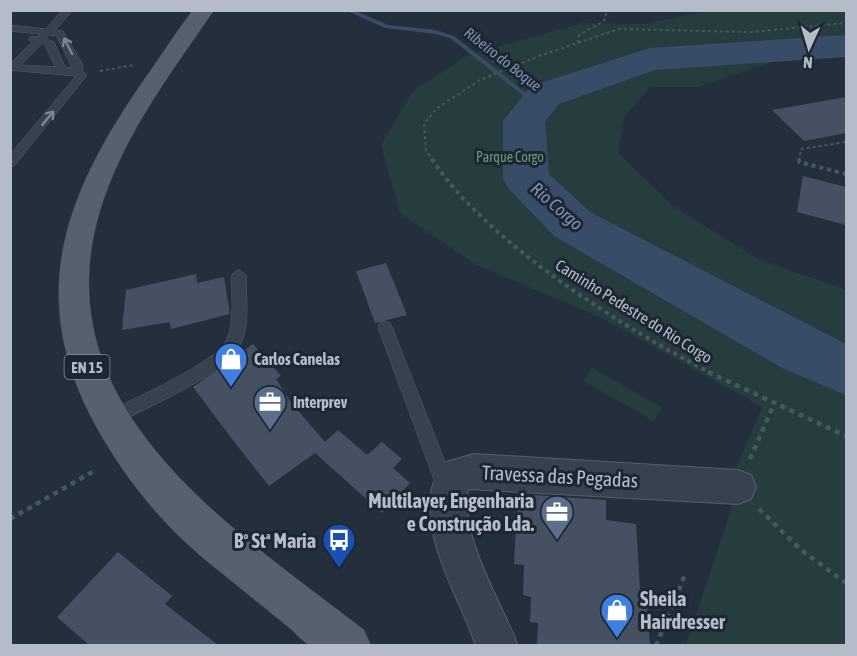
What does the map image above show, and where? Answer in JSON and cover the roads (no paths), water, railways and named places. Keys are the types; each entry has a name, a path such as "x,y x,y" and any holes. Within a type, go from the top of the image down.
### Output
{"main road":[{"name":"EN 15","path":"202,11 110,153 89,200 78,236 74,283 79,335 99,399 136,458 191,520 348,645"}],"street":[{"name":"Travessa das Pegadas","path":"449,495 451,482 456,475 474,471 738,487"},
{"path":"449,495 452,535 497,645"}],"lane":[{"path":"12,67 69,10"},
{"path":"10,28 48,30 62,35 78,65 77,72"},
{"path":"10,38 39,39 50,44 62,71"},
{"path":"10,163 80,79 81,74 12,67"},
{"path":"110,419 211,364 228,352 236,337 239,275"},
{"path":"385,327 449,495"}],"waterway":[{"name":"Ribeiro do Boque","path":"347,10 387,27 436,32 452,37 537,104"},
{"name":"Rio Corgo","path":"846,46 650,59 545,95 524,121 526,179 572,224 803,351 846,370"}],"place":[{"name":"Carlos Canelas","path":"231,388"},
{"name":"Interprev","path":"270,431"},
{"name":"Multilayer, Engenharia e Construção Lda.","path":"557,541"},
{"name":"Bº Stª Maria","path":"339,569"},
{"name":"Sheila Hairdresser","path":"617,639"}],"park label":[{"name":"Parque Corgo","path":"510,157"}]}
